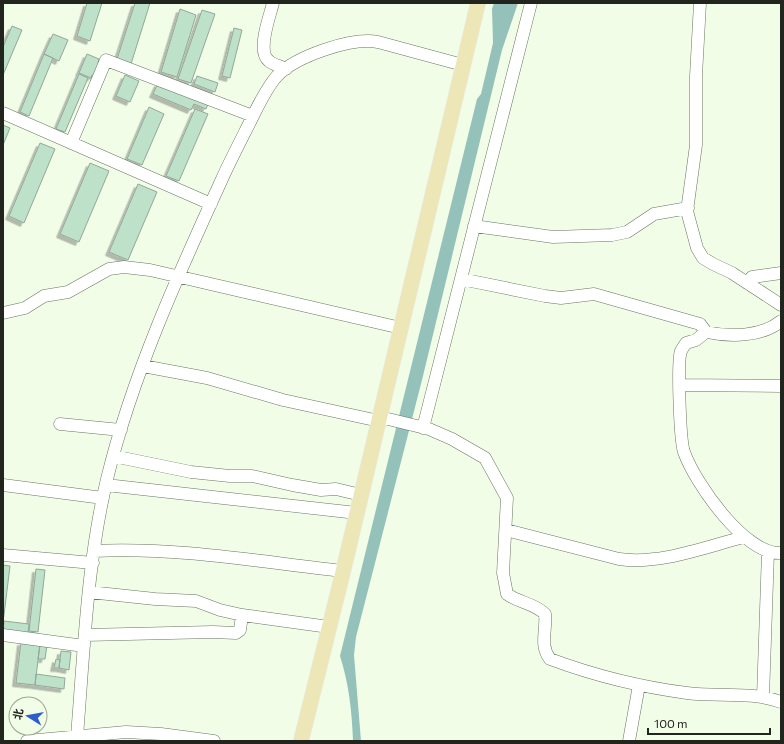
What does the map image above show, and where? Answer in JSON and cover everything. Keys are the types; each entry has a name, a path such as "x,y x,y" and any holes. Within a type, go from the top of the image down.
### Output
{"main road":[{"path":"301,741 357,513 478,3"}],"street":[{"path":"273,3 263,45 264,55 268,61 286,69"},
{"path":"423,428 531,3"},
{"path":"700,3 696,70 696,145 688,208 697,248 703,258 747,283 781,305"},
{"path":"76,736 89,592 94,557 103,498 121,430 143,366 179,277 211,204 253,116 277,76 286,69 312,54 369,40 463,65"},
{"path":"71,142 106,60 253,116"},
{"path":"3,113 211,204"},
{"path":"474,226 553,237 612,234 627,232 654,214 688,208"},
{"path":"3,313 25,308 44,296 68,292 109,269 124,267 150,270 401,328"},
{"path":"747,283 752,277 781,273"},
{"path":"461,279 561,298 594,294 700,324 706,332"},
{"path":"781,321 761,332 744,335 706,332 696,340 686,343 681,352 680,384 680,432 683,451 693,470 716,505 744,538 768,552 781,554"},
{"path":"143,366 207,378 283,400 423,428 452,439 485,458 507,498 503,573 507,594 514,600 538,607 544,614 545,653 550,659 639,685 689,693 763,697 781,702"},
{"path":"680,384 781,386"},
{"path":"60,424 121,430"},
{"path":"114,456 191,472 230,476 252,476 292,485 321,490 336,489 361,495"},
{"path":"3,485 103,498"},
{"path":"106,485 357,513"},
{"path":"506,530 612,558 636,562 654,560 744,538"},
{"path":"3,555 94,557 126,550 181,552 343,571"},
{"path":"763,697 768,552"},
{"path":"89,592 155,600 196,601 220,610 242,615 329,627"},
{"path":"3,635 85,641 213,632 236,634 240,630 242,615"},
{"path":"629,741 639,685"},
{"path":"26,741 76,736 161,734 214,741"}],"water":[{"path":"494,3 518,3 502,50 422,380 356,637 354,655 361,741 353,741 350,698 340,656 477,99 481,94 493,43 492,9"}],"building":[{"path":"87,3 102,3 90,41 77,36"},
{"path":"135,3 150,3 131,64 117,59"},
{"path":"180,9 196,15 177,77 161,72"},
{"path":"202,10 215,14 191,83 178,79"},
{"path":"12,26 22,30 3,75 3,47"},
{"path":"234,28 242,30 230,78 222,76"},
{"path":"53,34 68,40 59,61 44,54"},
{"path":"44,54 53,58 29,116 20,112"},
{"path":"87,54 99,59 98,63 100,64 94,76 92,75 91,78 79,73"},
{"path":"79,74 88,78 65,132 56,129"},
{"path":"125,75 139,81 130,102 116,96"},
{"path":"197,76 218,83 215,92 194,84"},
{"path":"158,83 208,104 206,109 194,104 191,110 153,94"},
{"path":"149,107 164,114 142,165 127,159"},
{"path":"195,109 208,114 179,181 166,176"},
{"path":"3,125 10,128 3,145"},
{"path":"40,143 55,149 24,223 9,216"},
{"path":"90,163 109,171 79,242 60,234"},
{"path":"138,184 157,192 128,260 109,252"},
{"path":"3,565 10,566 3,623"},
{"path":"36,569 45,570 38,632 29,631"},
{"path":"4,621 29,624 28,633 3,630"},
{"path":"21,642 40,644 35,685 16,683"},
{"path":"40,644 47,645 45,659 38,659"},
{"path":"61,651 71,652 69,670 59,668"},
{"path":"56,659 60,660 59,668 54,668"},
{"path":"36,674 65,678 64,689 35,685"}]}
